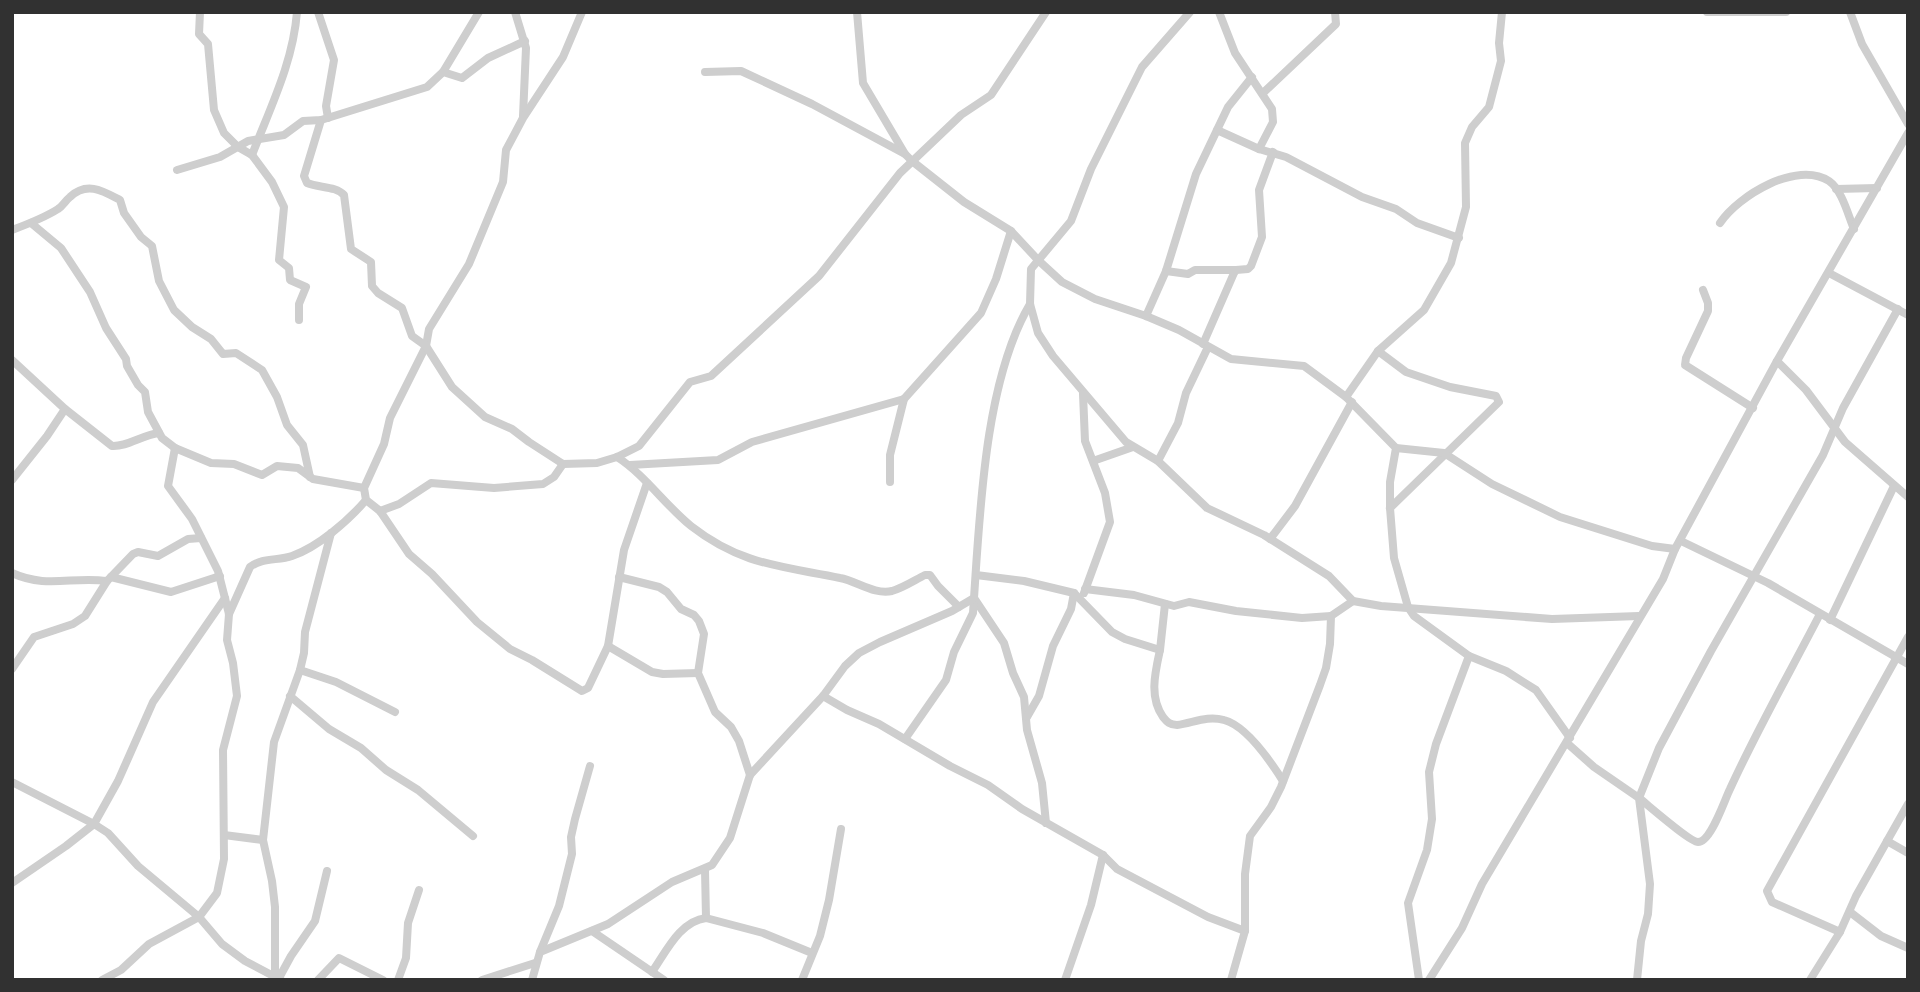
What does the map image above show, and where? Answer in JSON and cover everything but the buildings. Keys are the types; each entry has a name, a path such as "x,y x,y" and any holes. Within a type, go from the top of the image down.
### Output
{"street":[{"path":"200,12 199,34 208,44 215,113 224,133 238,147 252,155 272,182 284,207 279,260 289,268 290,280 306,287 299,304 299,320"},
{"path":"252,155 281,86 295,33 296,12"},
{"path":"318,12 334,60 325,119 307,163 305,180 317,187 340,191 344,195 352,251 371,262 372,286 377,293 402,308 412,336 426,346 452,387 485,417 512,429 563,464 592,464 617,457 647,439 690,382 711,376 819,276 887,188 912,161 961,115 987,99 1046,13"},
{"path":"177,170 220,157 244,142 284,135 303,121 325,119 427,86 443,72 480,12"},
{"path":"582,12 563,57 523,118 506,150 503,182 469,264 429,328 426,346 390,418 384,444 364,488 366,500 380,511 405,550 477,622 510,649 582,691 588,688 608,646 624,550 647,483"},
{"path":"857,12 863,83 905,153 964,202 1011,231 1062,282 1089,296 1146,316 1237,361 1304,366 1349,399 1396,448 1444,453 1492,484 1552,513 1652,546 1675,549"},
{"path":"1190,12 1142,67 1091,169 1071,221 1038,260 1031,273 1030,304 1034,321 1045,344 1083,394 1097,406 1122,438 1158,461 1206,508 1270,539 1329,576 1353,601 1381,606 1552,619 1639,616"},
{"path":"1219,12 1235,52 1272,109 1273,118 1259,149"},
{"path":"1263,93 1336,24 1335,12"},
{"path":"1270,539 1295,506 1349,399 1378,351 1424,310 1445,278 1466,207 1465,143 1472,127 1489,107 1501,61 1499,43 1502,12"},
{"path":"1707,12 1786,12"},
{"path":"1850,12 1862,44 1908,124"},
{"path":"516,13 527,52 523,118"},
{"path":"443,72 461,78 488,58 525,41"},
{"path":"705,72 741,71 812,104 905,153"},
{"path":"1146,316 1167,271 1196,174 1231,102 1252,77"},
{"path":"1217,130 1259,149 1273,152 1362,197 1396,209 1417,223 1459,238"},
{"path":"1429,980 1462,928 1482,884 1663,579 1675,549 1777,361 1908,133"},
{"path":"1167,271 1188,274 1195,270 1236,270 1248,269 1251,266 1262,237 1259,190 1273,152"},
{"path":"1720,223 1740,202 1782,178 1793,175 1829,181 1836,189 1854,229"},
{"path":"12,230 59,208 83,189 93,187 120,200 124,213 141,237 152,246 159,281 180,316 211,339 223,354 236,353 262,370 277,397 287,425 303,445 310,477"},
{"path":"1836,189 1877,188"},
{"path":"31,223 61,248 90,292 106,327 126,359 127,366 145,392 148,412 159,433 175,448 211,463 234,464 262,475 276,466 298,468 310,477 364,488"},
{"path":"890,482 890,454 904,399 981,313 996,279 1011,231"},
{"path":"1158,461 1178,423 1186,393 1236,270"},
{"path":"1829,273 1908,315"},
{"path":"1703,290 1708,303 1707,311 1685,365 1753,408"},
{"path":"905,739 946,680 954,652 973,613 994,405 1017,325 1030,304"},
{"path":"1637,980 1650,884 1639,797 1659,748 1823,455 1843,408 1898,309"},
{"path":"1378,351 1406,372 1450,387 1498,398 1497,406 1444,453 1390,508"},
{"path":"12,360 65,409 112,446 159,433"},
{"path":"1777,361 1806,390 1845,442 1908,497"},
{"path":"1082,599 1110,522 1105,493 1084,441 1083,394"},
{"path":"629,465 718,460 752,442 904,399"},
{"path":"12,480 65,409"},
{"path":"1093,461 1133,447"},
{"path":"102,980 121,970 149,944 199,917 217,893 224,859 223,750 237,696 227,640 229,614 220,576 192,519 168,486 175,448"},
{"path":"1396,448 1390,482 1394,558 1408,607 1414,616 1469,656 1506,671 1536,690 1568,740 1594,767 1639,797 1695,842 1706,839 1820,614"},
{"path":"617,457 629,465 690,525 726,549 764,565 843,578 881,591 891,591 930,575 959,607"},
{"path":"380,511 399,504 431,483 495,488 542,484 554,477 563,464"},
{"path":"1830,620 1894,486"},
{"path":"229,614 250,568 255,563 292,556 331,533 366,500"},
{"path":"278,979 275,907 262,840 274,742 300,670 305,632 331,533"},
{"path":"12,669 39,634 74,624 85,616 109,579 136,552 158,556 188,539 201,538"},
{"path":"1681,541 1754,578 1908,664"},
{"path":"12,573 33,582 109,579 172,592 220,576"},
{"path":"976,575 1024,581 1074,593 1112,632 1160,650"},
{"path":"619,577 659,587 667,592 681,609 694,615 699,621 704,634 698,673 715,712 731,727 739,741 750,775"},
{"path":"1085,589 1133,595 1174,606 1189,601 1236,611 1302,618 1331,616 1353,601"},
{"path":"1027,717 1039,696 1053,646 1071,610 1074,593"},
{"path":"12,883 94,824 118,781 153,702 225,598"},
{"path":"540,952 628,913 672,882 712,865 730,838 750,775 823,696 845,666 859,653 974,598"},
{"path":"974,598 1004,643 1024,697 1027,730 1042,783 1046,823"},
{"path":"1164,604 1154,694 1157,707 1166,721 1177,725 1201,719 1227,720 1267,755 1283,781"},
{"path":"1231,980 1245,931 1245,874 1250,836 1271,807 1283,781 1326,668 1331,616"},
{"path":"1840,932 1772,902 1767,891 1908,637"},
{"path":"608,646 652,672 698,673"},
{"path":"1419,980 1408,903 1427,850 1432,819 1429,772 1469,656"},
{"path":"300,670 336,682 395,712"},
{"path":"290,696 329,729 361,748 386,770 418,790 473,836"},
{"path":"823,696 988,785 1046,823 1103,855 1117,869 1208,917 1245,931"},
{"path":"531,980 535,963 559,906 572,854 571,837 590,766"},
{"path":"12,782 108,833 153,879 199,917 222,944 245,961 278,979"},
{"path":"1810,980 1840,932 1908,804"},
{"path":"802,980 820,936 841,830"},
{"path":"224,835 262,840"},
{"path":"1887,841 1908,853"},
{"path":"1065,980 1091,905 1103,855"},
{"path":"705,870 706,918"},
{"path":"278,979 314,921 327,871"},
{"path":"398,980 406,958 408,923 419,890"},
{"path":"1850,912 1881,936 1908,948"},
{"path":"652,972 684,928 696,919 706,918 763,933 812,953"},
{"path":"592,931 664,980"},
{"path":"318,980 339,958 383,980"},
{"path":"482,980 535,963"}]}
